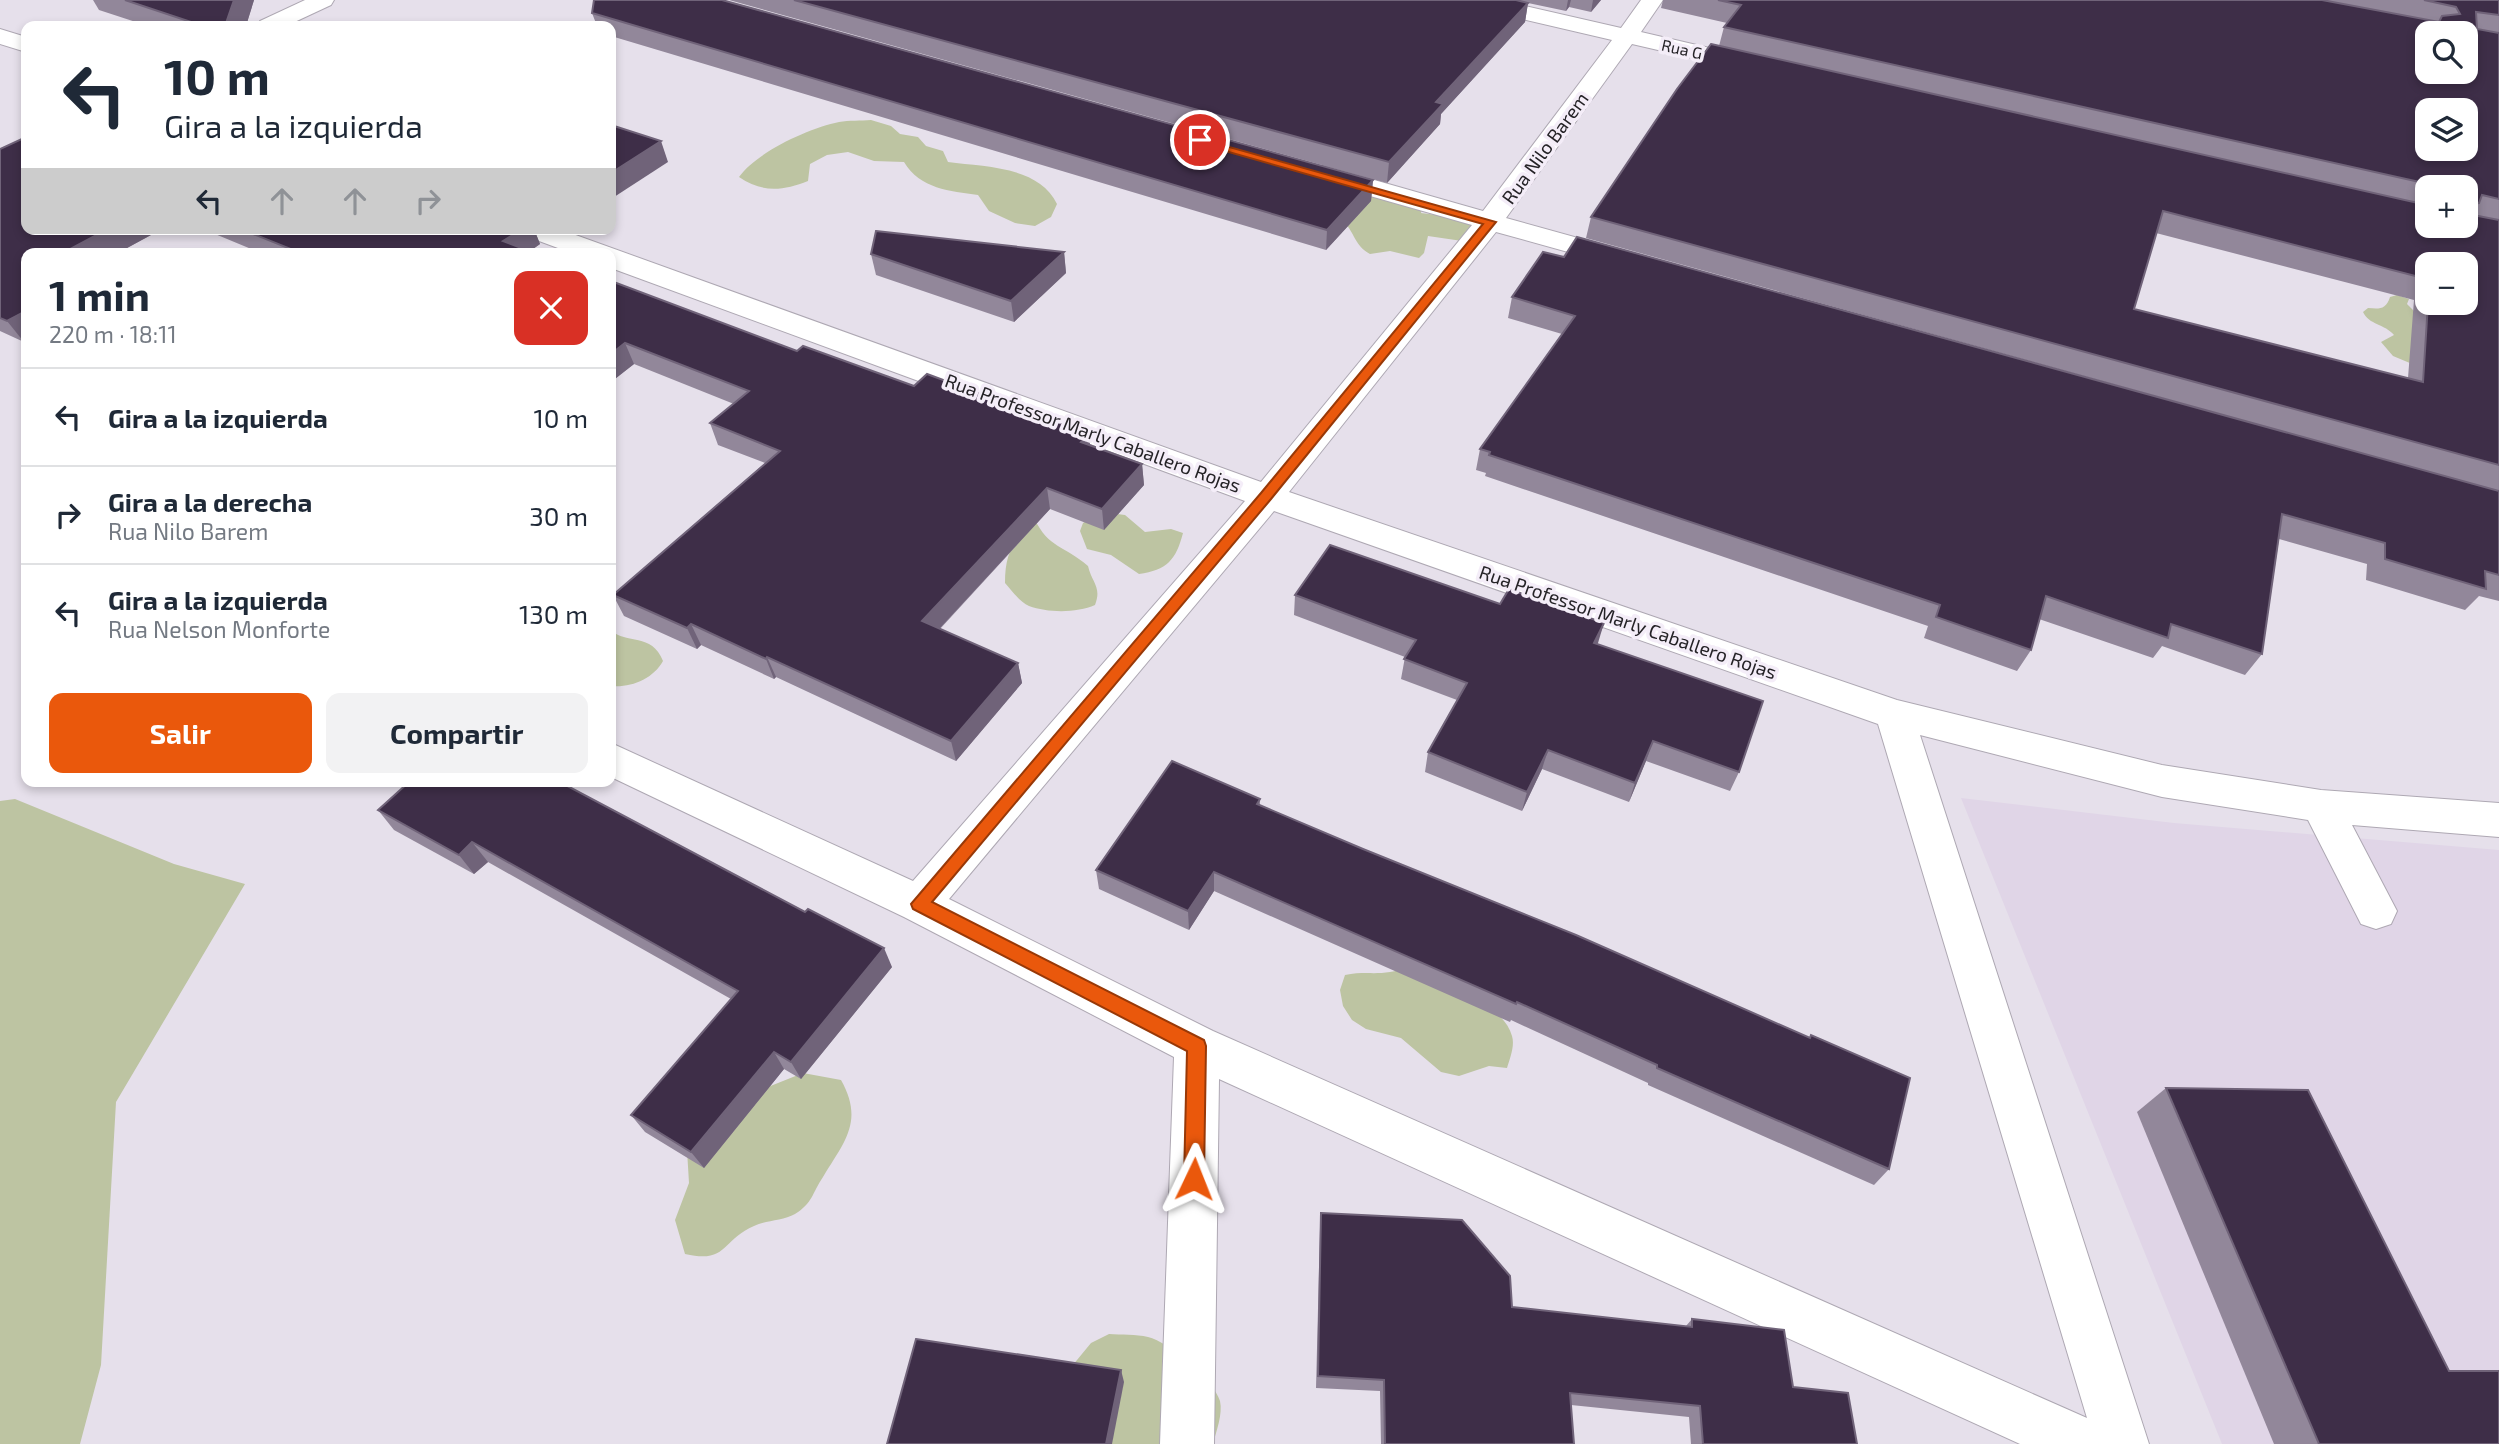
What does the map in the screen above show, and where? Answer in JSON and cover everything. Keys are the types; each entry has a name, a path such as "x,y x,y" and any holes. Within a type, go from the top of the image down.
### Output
{"street":[{"path":"279,21 323,0"},
{"name":"Rua G","path":"1470,0 1776,71"},
{"name":"Rua Nilo Barem","path":"919,904 1266,496 1490,222 1653,0"},
{"path":"0,36 21,43"},
{"path":"1294,166 1652,268"},
{"path":"549,235 584,248"},
{"name":"Rua Professor Marly Caballero Rojas","path":"616,260 1266,496 1894,714 2162,781 2321,806 2499,820"},
{"path":"1894,714 2122,1444"},
{"path":"616,761 919,904 1197,1046 2082,1444"},
{"path":"2321,806 2376,911"},
{"path":"1187,1444 1197,1046"}],"shaded area":[{"path":"1961,798 2174,823 2499,850 2499,1444 2222,1444"}],"green space":[{"path":"871,120 891,126 900,134 918,137 926,146 943,151 948,162 994,167 1024,175 1038,182 1049,191 1057,204 1051,217 1035,226 1015,223 989,211 978,195 946,190 927,183 918,178 904,162 874,161 848,152 827,155 810,164 808,181 790,187 764,188 739,177 758,159 799,135 839,122"},
{"path":"1384,195 1423,202 1421,213 1470,219 1480,234 1469,242 1428,236 1424,253 1419,258 1390,251 1370,254 1361,247 1344,222 1365,198"},
{"path":"2397,295 2409,299 2407,304 2414,311 2417,366 2393,356 2381,342 2394,335 2369,320 2363,312 2368,308 2382,308 2390,297"},
{"path":"1102,512 1125,515 1145,532 1171,529 1183,533 1177,550 1169,562 1157,570 1139,574 1111,555 1087,549 1080,531 1083,523"},
{"path":"1034,518 1045,536 1088,566 1097,589 1095,605 1071,611 1037,608 1022,602 1005,583 1012,547"},
{"path":"616,633 646,642 658,652 663,661 653,673 641,681 616,686"},
{"path":"15,799 174,864 245,884 116,1102 101,1365 80,1444 0,1444 0,801"},
{"path":"1408,966 1452,985 1496,1013 1506,1024 1513,1040 1507,1068 1489,1066 1459,1076 1441,1072 1401,1038 1366,1029 1352,1020 1343,1006 1340,990 1345,975 1391,972"},
{"path":"803,1073 841,1080 851,1107 849,1130 809,1202 790,1216 759,1224 743,1232 717,1253 709,1256 685,1254 675,1220 689,1183 687,1150 768,1087"},
{"path":"1109,1334 1139,1335 1157,1340 1200,1373 1216,1392 1221,1406 1213,1444 1081,1444 1063,1377 1091,1343"}],"building":[{"path":"125,0 234,0 227,21 188,21"},
{"path":"594,0 722,0 1373,180 1327,230 592,13"},
{"path":"794,0 1516,0 1528,3 1436,102 1443,104 1389,162"},
{"path":"1718,0 2322,0 2434,21 2415,21 2415,84 2478,84 2478,29 2499,33 2499,199 2482,195 2478,203 2478,175 2415,175 2415,181 1724,27 1741,5"},
{"path":"2424,0 2499,0 2499,15 2476,12 2477,21 2440,21 2442,16 2460,14 2456,7"},
{"path":"1711,44 2415,202 2415,238 2478,238 2478,216 2499,220 2499,465 1591,217 1677,89","holes":["2163,211 2415,276 2415,252 2478,252 2478,315 2427,315 2423,382 2134,309"]},
{"path":"616,127 661,141 616,170"},
{"path":"21,139 21,235 97,235 72,248 21,248 21,314 7,321 0,318 0,149"},
{"path":"876,231 1064,252 1011,301 871,254"},
{"path":"256,235 512,235 503,241 521,248 288,248"},
{"path":"1577,237 2499,491 2499,575 2485,571 2486,589 2385,559 2385,543 2282,514 2262,654 2171,624 2168,638 2046,596 2031,650 1936,617 1940,605 1489,455 1490,452 1480,449 1575,316 1512,297 1543,252 1564,257"},
{"path":"616,283 797,351 803,346 914,386 927,374 1089,434 1081,442 1142,464 1102,509 1047,488 922,621 1018,663 951,741 691,624 687,628 616,596 616,592 780,451 710,423 749,391 625,343 616,350"},
{"path":"1330,545 1500,604 1509,589 1604,623 1594,643 1763,701 1739,772 1653,741 1635,783 1548,750 1527,792 1428,752 1467,683 1404,659 1416,640 1295,595"},
{"path":"1172,761 1260,799 1257,804 1576,935 1810,1038 1811,1035 1910,1078 1889,1169 1657,1068 1657,1065 1517,1002 1516,1004 1214,872 1188,911 1096,870"},
{"path":"403,787 569,787 805,912 808,909 884,948 791,1062 774,1052 691,1152 631,1115 738,991 472,842 459,855 378,810"},
{"path":"2166,1088 2308,1090 2449,1371 2499,1371 2499,1444 2319,1444"},
{"path":"1321,1213 1462,1220 1510,1276 1512,1307 1692,1327 1692,1319 1784,1330 1793,1387 1848,1393 1857,1444 1703,1444 1700,1406 1570,1393 1574,1444 1385,1444 1384,1380 1318,1376"},
{"path":"916,1339 1121,1370 1106,1444 887,1444"}],"route":[{"path":"1194,1179 1197,1046 919,904 1266,496 1490,222 1200,140"}]}
